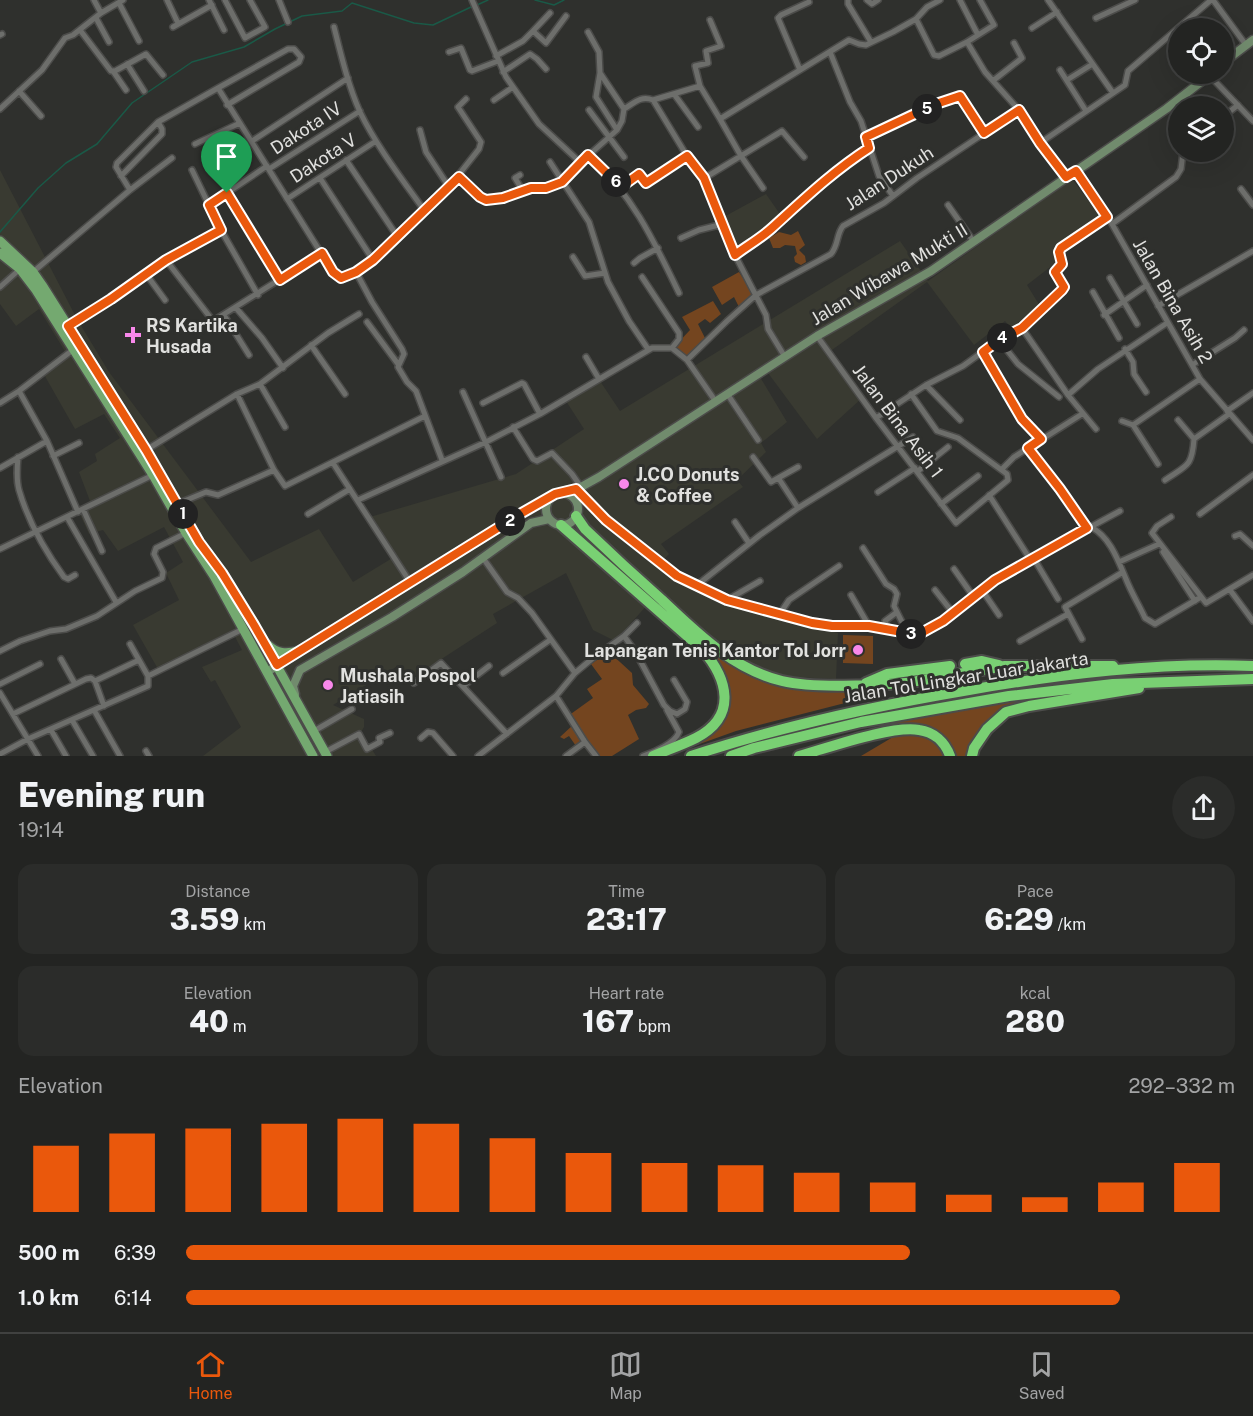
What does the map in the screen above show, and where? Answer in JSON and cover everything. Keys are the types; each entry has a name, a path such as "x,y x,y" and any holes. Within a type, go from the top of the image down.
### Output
{"highway":[{"path":"577,510 585,529 693,629 733,661 782,681 803,684 864,685 911,682 1005,666 1159,667"},
{"path":"561,525 702,649 712,661 724,683 724,703 716,722 695,738 653,756"},
{"path":"964,664 982,662 1005,666"},
{"path":"864,685 887,674 950,666"},
{"name":"Jalan Tol Lingkar Luar Jakarta","path":"691,756 752,736 893,703 1052,677 1159,667 1253,666"},
{"name":"Jalan Tol Lingkar Luar Jakarta","path":"731,756 754,748 861,722 971,701 1113,684 1253,679"},
{"path":"972,756 974,748 987,729 1006,712 1175,680"},
{"path":"799,756 887,733 912,729 925,731 935,736 945,746 950,756"}],"main road":[{"path":"1234,54 1250,42"},
{"name":"Jalan Wibawa Mukti II","path":"563,492 578,488 728,395 817,336 931,271 1166,109 1197,84"},
{"path":"0,241 33,272 68,326 146,450 199,542 222,573 261,636 326,754"},
{"path":"0,253 20,269 36,290 153,475 214,576 314,756"},
{"path":"294,694 293,686 300,670 392,617 483,558 531,523 549,519 561,525 567,524 577,510 578,488"},
{"path":"267,672 555,494 563,492 569,494 577,510"},
{"path":"549,498 545,508 549,519"},
{"path":"328,633 332,643 341,646"},
{"path":"261,636 271,648 278,652 288,654 299,651"},
{"path":"276,689 278,681 286,682"}],"street":[{"path":"94,0 109,42"},
{"path":"167,0 175,24 210,3 224,30"},
{"path":"225,0 245,38 265,27 250,0"},
{"path":"279,0 288,22"},
{"path":"472,0 503,72 513,87 539,124 582,164"},
{"path":"848,0 848,4 871,42"},
{"path":"867,0 872,4 878,0"},
{"path":"720,119 849,39 859,45 866,45 916,19 927,7 940,0"},
{"path":"960,0 978,35"},
{"path":"916,19 934,55 939,56 994,25 980,0"},
{"path":"1048,0 1111,93"},
{"path":"1096,18 1135,0"},
{"path":"1040,143 1125,85 1128,71 1212,0 1250,42"},
{"path":"0,109 42,70 65,38 121,1 139,41"},
{"path":"800,70 778,18 809,2"},
{"path":"1032,27 1057,12"},
{"path":"449,52 461,48 472,71 497,59 523,41 550,13"},
{"path":"533,31 544,46 566,16"},
{"path":"710,20 721,46 706,51 708,63 695,66 700,86 741,156 763,188"},
{"path":"334,27 360,111 376,141 424,210"},
{"path":"80,30 126,90"},
{"path":"588,32 600,56 596,97 617,130"},
{"path":"967,42 985,72 1019,110 1066,177"},
{"path":"994,80 1022,58 1014,44"},
{"path":"130,190 116,169 117,163 158,122 288,49 294,49 301,57 300,61 292,67 227,105"},
{"path":"830,52 850,102 861,121 879,176 893,196"},
{"path":"113,71 147,54 163,75"},
{"path":"503,72 530,54 546,69"},
{"path":"128,64 144,91"},
{"path":"1067,80 1091,65"},
{"path":"1060,70 1086,110"},
{"path":"459,177 486,200 536,187 546,188 562,182 617,130 622,121 624,109 600,73"},
{"path":"252,141 348,78"},
{"path":"1219,84 1253,121"},
{"path":"624,109 640,99 653,100 700,86"},
{"path":"494,100 513,87"},
{"path":"218,88 322,253 338,277 342,278 356,272 373,260 459,177 471,157 479,149 480,142 458,106 466,99"},
{"path":"19,91 41,116"},
{"path":"674,94 698,127"},
{"path":"866,137 936,104 960,96 984,133"},
{"path":"653,100 687,156 704,178 735,255 766,315 768,329 785,357"},
{"path":"1234,108 1238,105"},
{"path":"589,110 624,157"},
{"name":"Jalan Dukuh","path":"687,360 719,327 756,295 831,254 837,247 839,231 843,226 893,196 916,178 1019,110"},
{"name":"Dakota IV","path":"209,205 360,111"},
{"path":"121,176 162,134 158,122"},
{"path":"195,144 240,123"},
{"path":"420,130 426,152 449,187"},
{"path":"704,178 782,131 804,157"},
{"name":"Dakota V","path":"287,199 376,141"},
{"path":"735,255 772,228 794,206 846,163 869,148"},
{"path":"588,155 621,187 646,226 679,293"},
{"path":"621,187 639,174 646,183 687,156"},
{"path":"33,272 130,190 172,158"},
{"path":"346,160 398,236"},
{"path":"550,162 589,222 601,253 605,273 629,321 648,349"},
{"path":"1112,224 1176,177 1182,162"},
{"path":"192,170 221,230 258,295"},
{"name":"Jalan Bina Asih 2","path":"1076,171 1112,224 1200,379 1228,413 1252,437"},
{"path":"520,174 515,178 523,191"},
{"path":"320,178 373,260"},
{"path":"1241,189 1253,205"},
{"path":"227,193 280,280"},
{"path":"948,205 974,242"},
{"path":"876,418 911,394 963,366 999,340 1022,328 1064,287 1055,272 1062,264 1059,252 1061,248 1107,217"},
{"path":"681,238 699,230 723,224"},
{"path":"68,326 166,260 221,230"},
{"path":"634,263 658,248"},
{"path":"1158,306 1253,251"},
{"path":"166,260 213,321 322,253"},
{"path":"573,257 585,276 605,273"},
{"path":"0,287 20,269"},
{"path":"356,272 372,302 402,347 404,354 398,364"},
{"path":"146,274 165,300"},
{"path":"642,277 679,333 679,339 672,348"},
{"path":"1110,278 1137,324"},
{"path":"1104,315 1147,285"},
{"path":"1093,292 1119,338"},
{"path":"236,308 262,338 283,368"},
{"path":"146,450 237,394 260,384 311,345 359,314"},
{"path":"224,315 249,355"},
{"path":"367,322 398,364 407,382 416,391 442,460"},
{"path":"1068,395 1125,349 1167,322"},
{"path":"1022,328 1068,395 1095,429"},
{"path":"1192,365 1244,330"},
{"name":"Jalan Bina Asih 1","path":"817,336 956,523 989,495"},
{"path":"999,340 1018,364 1059,397"},
{"path":"311,345 345,394"},
{"path":"358,500 486,442 540,414 648,349 662,346 672,348 687,360 716,402"},
{"path":"0,403 74,349"},
{"path":"1125,349 1133,362 1134,374 1146,392"},
{"path":"983,352 1022,419 1041,439"},
{"path":"586,357 599,379"},
{"path":"1133,424 1200,379"},
{"path":"483,403 522,383 540,414"},
{"path":"260,384 285,427"},
{"path":"926,385 960,420"},
{"path":"19,391 47,441 102,551"},
{"path":"463,392 501,477"},
{"path":"1165,480 1189,463 1194,440 1253,393"},
{"path":"237,394 274,470 282,484 288,487 424,416"},
{"path":"911,394 937,431 958,438 1007,474 1008,480 989,495 1058,598"},
{"path":"728,395 758,440"},
{"path":"1002,469 1041,439 1082,414"},
{"path":"1178,420 1194,440"},
{"path":"1122,421 1133,424 1158,464"},
{"path":"513,427 533,459 537,461 552,453 556,456 572,474 578,488 596,511 677,576 727,600 779,615 832,626 869,626 913,634 923,632 1032,558 1120,511"},
{"path":"696,586 749,543 798,508 913,437"},
{"path":"0,468 47,441"},
{"path":"53,456 79,443"},
{"path":"878,492 916,470 948,447"},
{"path":"1028,448 1089,528 1105,539 1119,562 1146,618 1155,624 1198,599"},
{"path":"18,457 19,490 37,532 49,556 64,577 68,579 75,575"},
{"path":"753,457 771,482 798,467"},
{"path":"333,463 410,582"},
{"path":"177,504 206,492 218,495 274,470"},
{"path":"0,549 153,475"},
{"path":"1200,514 1253,475"},
{"path":"941,504 978,476"},
{"path":"779,479 798,508"},
{"path":"308,514 350,489"},
{"path":"67,517 116,602"},
{"path":"1171,517 1153,531 1159,544 1168,553 1198,599"},
{"path":"735,522 749,543"},
{"path":"0,651 47,632 71,628 108,610 116,602 162,578 164,572 154,554 156,548 186,533"},
{"path":"1234,536 1240,534 1253,546"},
{"path":"1119,562 1159,544"},
{"path":"863,548 886,584 897,594 894,606 907,632"},
{"path":"1163,551 1198,599 1204,602 1209,603 1253,575"},
{"path":"483,558 507,592 518,598 575,673"},
{"path":"779,615 789,600 839,566"},
{"path":"954,569 973,596"},
{"path":"1082,639 1065,609 1066,606 1123,572"},
{"path":"727,600 760,581"},
{"path":"935,590 953,613"},
{"path":"982,590 999,615"},
{"path":"1230,590 1253,621"},
{"path":"851,595 869,626"},
{"path":"888,629 885,622 897,612"},
{"path":"1020,641 1068,614"},
{"path":"478,756 556,696 575,673 624,636 636,623"},
{"path":"147,676 243,629"},
{"path":"624,636 635,651 679,732 670,742 644,756"},
{"path":"503,673 550,640"},
{"path":"0,754 28,739 148,686 147,676 130,644"},
{"path":"61,659 75,684"},
{"path":"95,681 139,660"},
{"path":"414,683 441,663 507,734"},
{"path":"0,684 40,664"},
{"path":"463,686 489,666"},
{"path":"12,714 91,678 95,681 104,706"},
{"path":"666,708 677,714 687,706 686,699 674,680"},
{"path":"0,693 38,756"},
{"path":"556,696 596,756"},
{"path":"93,710 120,756"},
{"path":"314,731 352,710"},
{"path":"72,720 93,756"},
{"path":"51,730 66,756"},
{"path":"326,754 359,734 367,749 380,742 379,738 390,732"},
{"path":"421,738 428,732 433,733 453,756"},
{"path":"566,756 585,742"}],"shaded area":[{"path":"0,170 77,319 109,372 251,562 319,529 353,582 394,557 370,517 516,474 584,429 566,401 600,381 620,411 900,241 928,281 1072,179 1101,217 1053,250 1058,261 1027,285 1040,306 1011,328 1005,321 974,345 927,282 829,352 861,399 817,439 768,373 760,377 787,422 761,443 766,452 737,480 743,487 661,544 669,554 659,564 677,580 725,602 838,633 836,679 791,677 745,664 656,595 615,641 593,630 566,573 493,614 497,623 406,682 396,667 333,705 364,719 361,732 376,756 203,756 241,727 215,680 211,682 202,667 242,650 234,635 158,669 133,625 179,600 166,573 183,562 164,527 118,551 103,530 89,534 77,508 90,501 79,472 97,461 95,454 120,438 104,414 75,429 42,371 66,353 39,309 16,326 0,304"},
{"path":"766,194 782,217 735,255 720,219"},
{"path":"798,231 805,245 799,250 805,256 806,262 801,265 795,262 794,257 797,254 795,246 785,245 773,248 769,238 779,232 791,235"},
{"path":"739,272 754,295 739,307 734,297 722,305 712,287"},
{"path":"713,301 721,314 710,323 705,319 698,324 705,338 687,357 675,346 690,330 682,317"},
{"name":"Lapangan Tenis Kantor Tol Jorr","path":"843,635 873,636 873,664 843,663"},
{"path":"706,648 740,669 776,685 867,694 849,702 736,731 680,751 677,750 719,723 725,677 718,662"},
{"path":"609,652 632,673 633,685 649,704 646,708 628,715 639,739 612,756 600,756 585,739 576,746 569,736 564,739 560,737 574,724 568,716 593,698 587,689 602,679 591,664"},
{"path":"1018,699 1021,701 982,730 971,745 967,756 954,756 932,732 882,730 880,724"},
{"path":"905,734 934,741 947,756 861,756 893,737"}],"waterway":[{"path":"477,5 488,0"},
{"path":"535,0 554,5 564,0"},
{"path":"0,232 38,188 66,163 97,144 132,103 192,62 244,47 302,16 342,11 352,3 414,23 433,25 471,7"}],"place":[{"name":"RS Kartika Husada","path":"133,335"},
{"name":"J.CO Donuts & Coffee","path":"624,484"},
{"name":"Lapangan Tenis Kantor Tol Jorr","path":"858,650"},
{"name":"Mushala Pospol Jatiasih","path":"328,685"}],"route":[{"path":"960,96 984,133 1019,110 1066,177 1076,171 1107,217 1061,248 1059,252 1062,264 1055,272 1064,287 1062,290 1022,328 999,340 983,352 1022,419 1041,439 1028,448 1087,528 995,580 943,621 918,634 910,634 869,626 832,626 812,623 727,600 677,576 606,520 576,489 552,495 277,665 222,573 187,523 159,471 68,326 166,260 221,230 209,205 227,193 280,280 322,253 336,276 341,278 356,272 373,260 459,177 486,200 503,198 531,188 546,188 562,182 582,164 588,155 621,187 639,174 646,183 687,156 704,178 735,255 772,228 794,206 846,163 869,148 866,137 936,104 960,96"}]}
